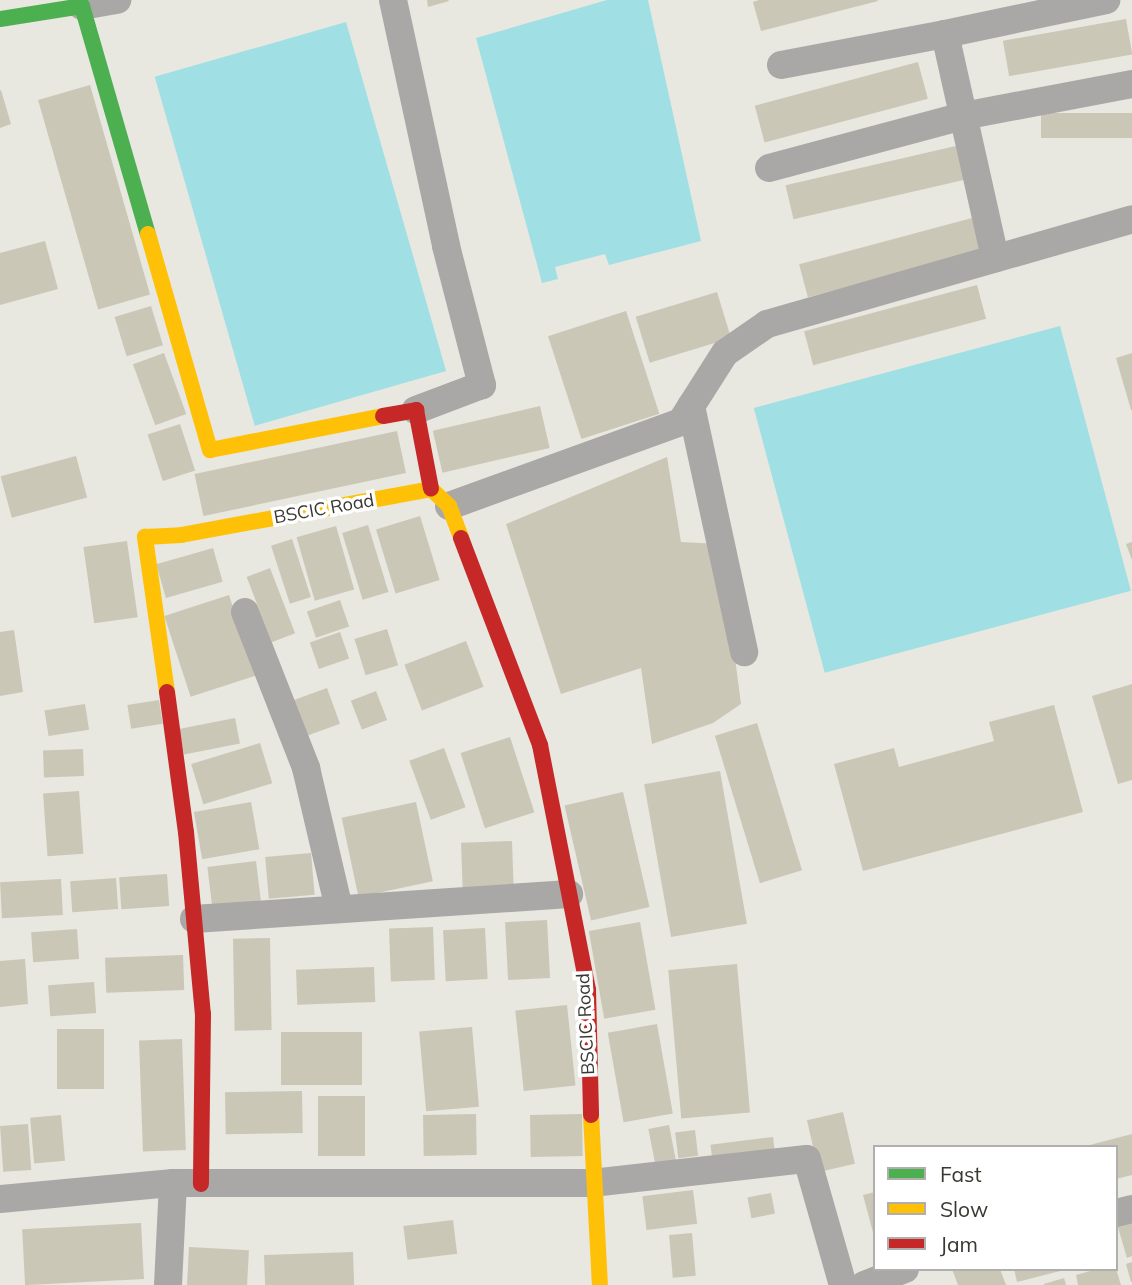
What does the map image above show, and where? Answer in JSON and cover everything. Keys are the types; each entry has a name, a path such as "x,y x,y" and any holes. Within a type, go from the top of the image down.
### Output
{"street":[{"path":"0,19 117,0"},
{"path":"82,6 210,450 416,410 482,385 446,246 393,0"},
{"path":"781,65 1106,0"},
{"path":"945,34 995,258"},
{"path":"769,168 963,116 1132,84"},
{"path":"416,410 440,498 681,422 725,353 767,324 1132,219"},
{"path":"691,406 744,652"},
{"name":"BSCIC Road","path":"201,1184 203,1014 186,832 145,537 440,498 540,746 587,990 592,1183 600,1285"},
{"path":"245,612 306,768 339,909"},
{"path":"194,919 569,894"},
{"path":"0,1199 173,1182 592,1183 807,1159 843,1285"},
{"path":"168,1285 173,1182"},
{"path":"864,1285 900,1271"}],"water":[{"path":"607,0 648,0 701,241 609,265 605,254 555,267 558,279 542,283 476,38"},
{"path":"346,22 446,371 255,426 155,77"},
{"path":"1060,326 1131,591 825,673 754,408"}],"building":[{"path":"427,0 448,0 449,1 428,7"},
{"path":"878,1 761,31 753,2"},
{"path":"1126,19 1132,54 1009,76 1003,41"},
{"path":"918,62 928,99 765,142 755,106"},
{"path":"90,85 150,295 98,309 38,100"},
{"path":"0,91 11,124 0,128"},
{"path":"1041,113 1132,113 1132,138 1041,138"},
{"path":"960,145 968,179 793,219 786,185"},
{"path":"972,218 981,251 808,297 799,264"},
{"path":"45,241 58,289 0,305 0,253"},
{"path":"977,285 986,319 813,365 804,331"},
{"path":"717,292 731,338 650,363 636,317"},
{"path":"151,306 163,345 127,356 115,317"},
{"path":"626,311 659,414 581,439 548,336"},
{"path":"164,353 186,414 155,425 133,364"},
{"path":"1132,353 1132,410 1131,410 1116,358"},
{"path":"540,406 550,448 442,473 433,431"},
{"path":"180,424 195,471 163,481 148,435"},
{"path":"397,431 406,473 203,516 195,474"},
{"path":"76,456 87,498 12,518 1,476"},
{"path":"667,457 681,542 720,544 741,704 713,723 652,744 641,668 561,694 506,524"},
{"path":"420,516 440,580 396,594 376,529"},
{"path":"368,525 388,592 363,600 342,533"},
{"path":"336,526 354,589 315,601 297,537"},
{"path":"292,539 311,597 290,604 271,546"},
{"path":"127,541 138,617 94,623 83,547"},
{"path":"1132,542 1132,560 1126,544"},
{"path":"213,548 223,582 166,598 156,564"},
{"path":"270,568 295,633 272,642 247,577"},
{"path":"229,595 255,676 191,697 164,616"},
{"path":"340,600 349,626 316,638 307,611"},
{"path":"387,629 398,665 366,675 354,639"},
{"path":"14,630 23,692 0,696 0,632"},
{"path":"340,632 349,658 319,669 310,642"},
{"path":"466,641 484,687 422,710 404,665"},
{"path":"1132,684 1132,780 1118,784 1092,696"},
{"path":"327,688 340,724 304,737 291,701"},
{"path":"376,691 387,720 362,730 351,701"},
{"path":"159,700 163,724 131,729 127,705"},
{"path":"85,704 89,730 49,736 45,710"},
{"path":"1054,705 1083,812 863,871 834,764 894,748 899,767 994,741 989,722"},
{"path":"235,718 240,744 184,754 179,729"},
{"path":"757,723 802,870 760,883 715,736"},
{"path":"510,737 534,812 485,828 461,753"},
{"path":"260,743 272,783 203,804 191,764"},
{"path":"444,748 466,807 431,820 409,761"},
{"path":"83,749 84,776 44,777 43,750"},
{"path":"720,771 747,924 671,937 644,784"},
{"path":"79,791 83,854 47,856 43,794"},
{"path":"623,792 650,907 591,920 565,805"},
{"path":"251,802 259,849 202,859 194,812"},
{"path":"416,802 433,881 359,897 342,818"},
{"path":"512,841 514,892 463,894 461,843"},
{"path":"311,853 315,895 269,899 265,857"},
{"path":"256,861 261,901 212,907 207,867"},
{"path":"167,874 169,906 121,909 119,877"},
{"path":"116,878 118,909 72,912 70,881"},
{"path":"61,879 63,915 2,918 0,882"},
{"path":"547,920 550,978 508,980 505,922"},
{"path":"640,922 655,1010 604,1019 589,931"},
{"path":"433,927 435,980 391,982 389,929"},
{"path":"485,928 488,979 446,981 443,930"},
{"path":"77,929 79,959 33,962 31,932"},
{"path":"270,938 272,1030 235,1031 233,939"},
{"path":"183,955 184,990 106,993 105,958"},
{"path":"25,959 28,1004 0,1007 0,961"},
{"path":"737,964 750,1112 681,1118 668,970"},
{"path":"374,967 375,1002 297,1005 296,970"},
{"path":"94,982 96,1013 50,1016 48,985"},
{"path":"567,1005 575,1086 524,1091 515,1010"},
{"path":"657,1024 673,1114 624,1122 608,1033"},
{"path":"472,1027 479,1107 426,1111 419,1032"},
{"path":"57,1029 104,1029 104,1089 57,1089"},
{"path":"281,1032 362,1032 362,1085 281,1085"},
{"path":"182,1039 186,1150 143,1151 139,1041"},
{"path":"302,1091 303,1133 226,1134 225,1092"},
{"path":"318,1096 365,1096 365,1156 318,1156"},
{"path":"843,1112 855,1164 819,1172 807,1120"},
{"path":"476,1114 477,1155 424,1156 423,1115"},
{"path":"582,1114 583,1156 531,1157 530,1115"},
{"path":"61,1115 65,1161 34,1164 30,1118"},
{"path":"28,1124 31,1170 3,1172 0,1126"},
{"path":"669,1125 676,1160 655,1164 648,1129"},
{"path":"695,1130 698,1156 678,1158 675,1132"},
{"path":"1132,1134 1132,1175 1118,1178 1118,1145 1090,1145"},
{"path":"773,1137 775,1154 713,1162 710,1145"},
{"path":"693,1190 697,1224 647,1230 642,1196"},
{"path":"873,1192 873,1232 863,1195"},
{"path":"771,1193 775,1214 751,1218 747,1198"},
{"path":"1132,1219 1132,1256 1127,1258 1118,1227 1118,1224"},
{"path":"453,1220 457,1254 408,1260 403,1226"},
{"path":"141,1223 144,1279 25,1285 22,1229"},
{"path":"692,1233 696,1276 673,1278 669,1235"},
{"path":"189,1247 249,1250 247,1285 187,1285"},
{"path":"353,1252 354,1285 265,1285 264,1255"},
{"path":"1132,1262 1132,1282 1131,1282 1126,1264"},
{"path":"953,1271 1001,1271 1006,1285 958,1285"},
{"path":"1014,1271 1060,1271 1017,1282"},
{"path":"1090,1271 1117,1271 1121,1285 1078,1285 1076,1275"},
{"path":"1064,1278 1066,1285 1044,1285 1044,1284"}],"traffic: fast":[{"path":"0,19 82,6 148,234"}],"traffic: slow":[{"path":"148,234 210,450 383,416"},
{"path":"167,692 145,537 181,535 431,489 449,506 461,538"},
{"path":"591,1115 600,1285"}],"traffic: jam":[{"path":"383,416 416,410 431,489"},
{"path":"461,538 540,745 588,990 591,1115"},
{"path":"167,692 186,832 203,1014 201,1184"}]}
